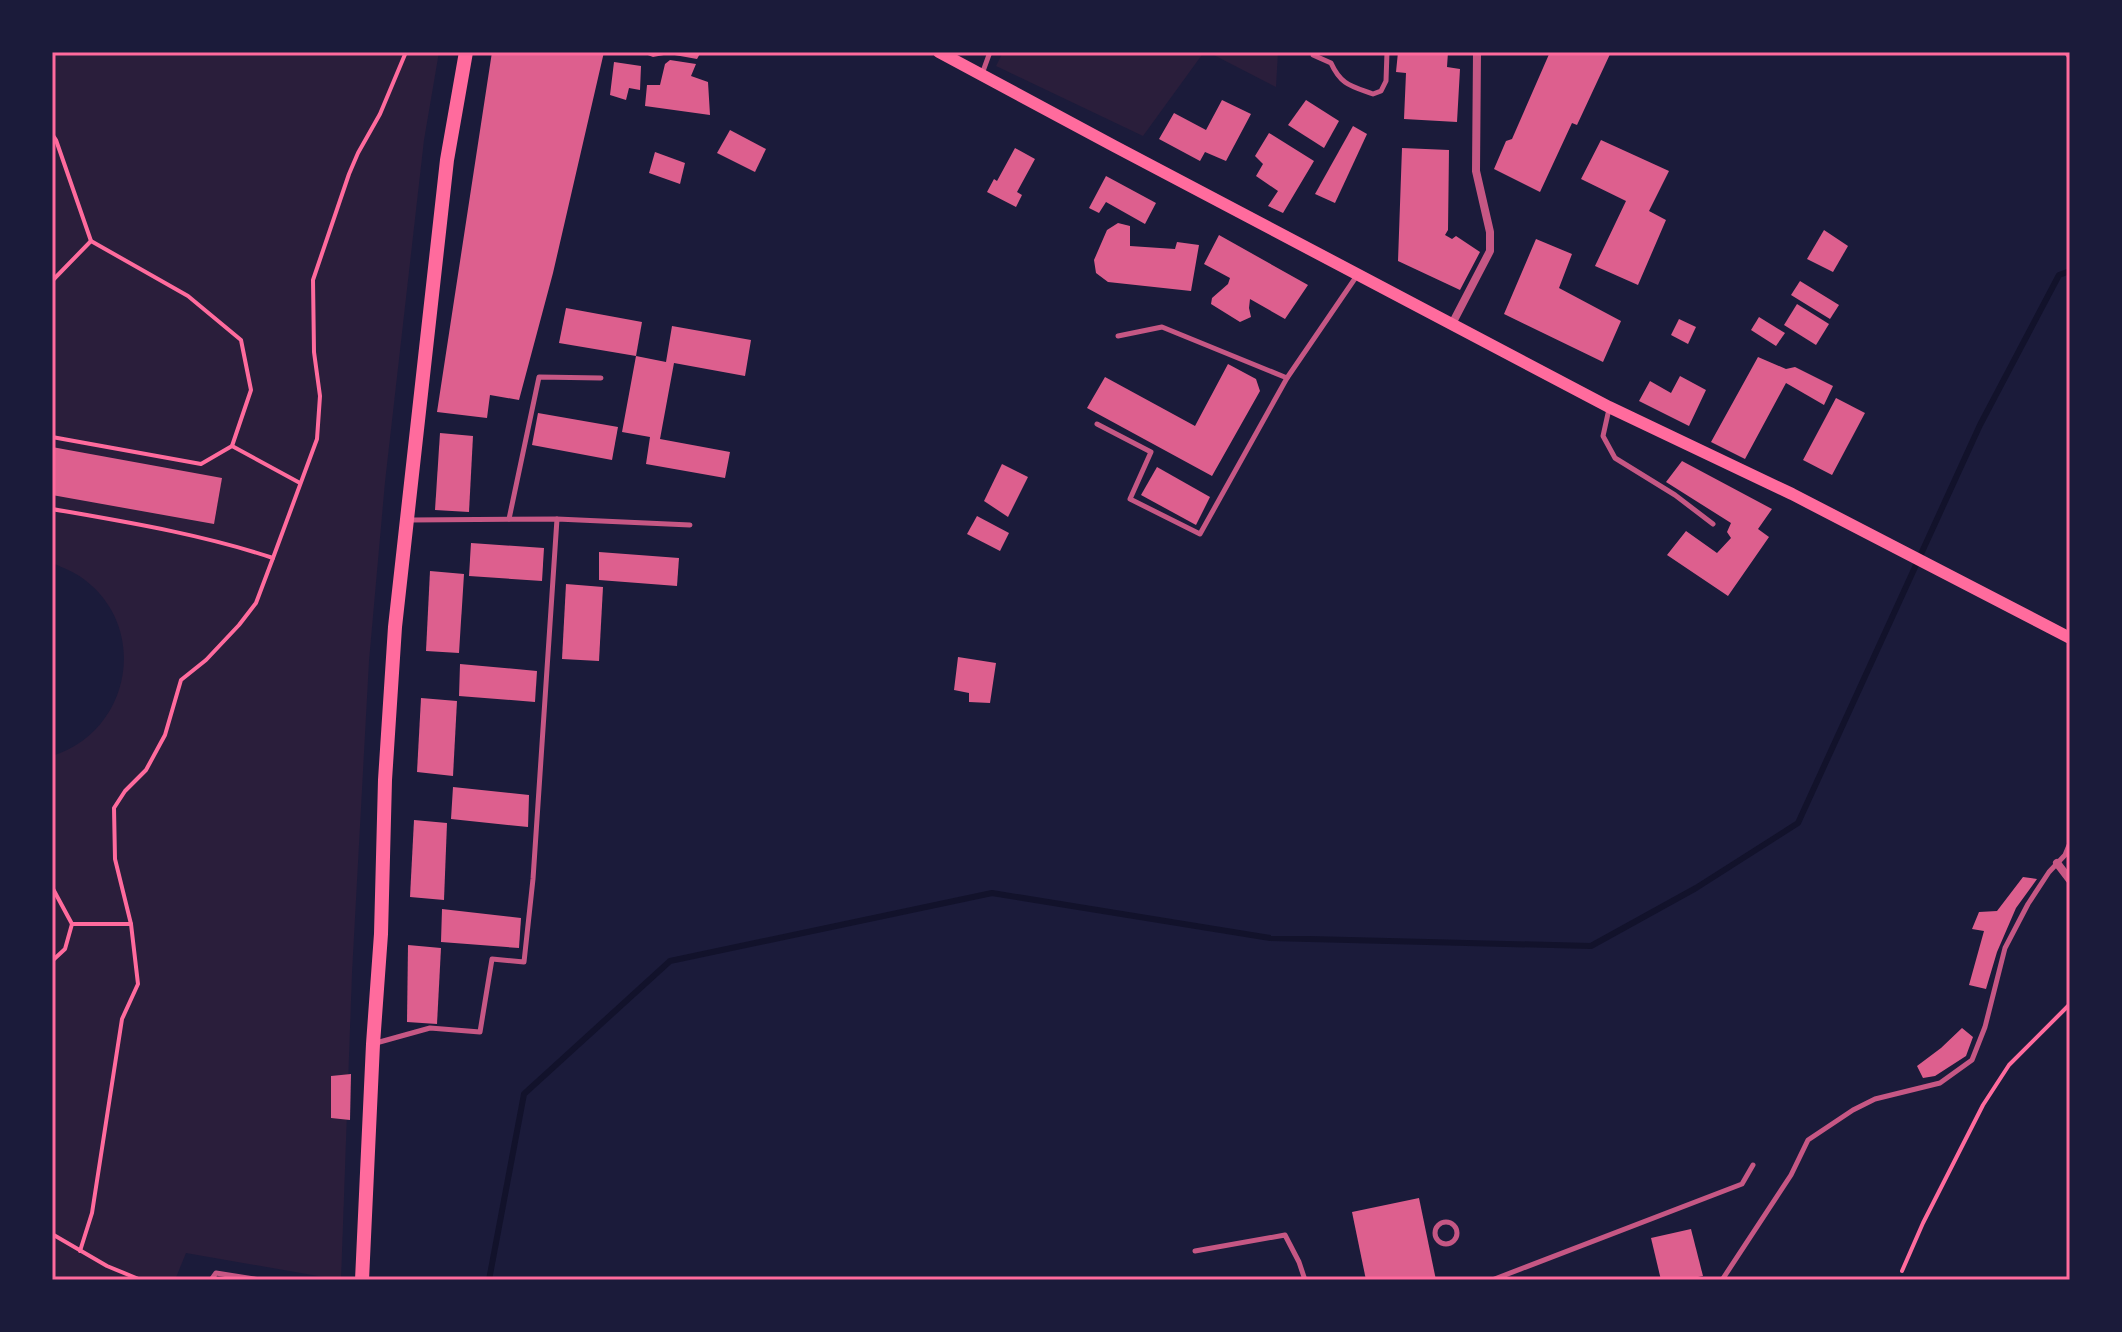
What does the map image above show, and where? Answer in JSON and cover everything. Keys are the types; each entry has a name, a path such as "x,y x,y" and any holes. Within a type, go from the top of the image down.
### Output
{"main road":[{"path":"362,1280 395,627 447,160 466,52"},
{"path":"939,52 1609,407 1827,512 2070,638"}],"street":[{"path":"1452,324 1490,251 1490,232 1476,171 1477,52"},
{"path":"2057,863 2070,880"}],"lane":[{"path":"981,75 990,52"},
{"path":"1313,52 1313,55 1331,63 1345,84 1373,94 1381,91 1386,81 1387,52"},
{"path":"1097,424 1151,452 1130,499 1200,534 1287,378 1358,274"},
{"path":"1118,336 1162,327 1287,378"},
{"path":"509,519 539,377 601,378"},
{"path":"1609,407 1603,436 1615,458 1675,495 1713,524"},
{"path":"407,520 557,519 690,525"},
{"path":"373,1044 430,1028 480,1032 492,959 524,962 533,879 557,519"},
{"path":"1722,1280 1791,1175 1808,1140 1864,1104 1940,1083 1972,1060 1985,1027 2005,948 2028,904 2065,855 2070,843"},
{"path":"1492,1280 1742,1184 1753,1165"},
{"path":"1443,1222 1453,1224 1457,1229 1455,1240 1450,1243 1436,1236 1443,1222"},
{"path":"1195,1251 1285,1235 1305,1280"},
{"path":"211,1280 216,1273 260,1280"}],"path":[{"path":"80,1251 92,1213 122,1019 138,984 131,924 115,859 114,808 125,791 146,770 165,735 181,680 206,660 256,603 317,439 320,396 314,352 313,280 349,174 380,114 406,52"},
{"path":"52,134 91,241 188,296 241,340 251,390 232,446 201,464 52,437"},
{"path":"52,281 91,241"},
{"path":"232,446 300,483"},
{"path":"52,509 139,524 273,558"},
{"path":"52,887 72,924 65,949 52,961"},
{"path":"72,924 131,924"},
{"path":"1902,1271 1983,1105 2009,1065 2070,1004"},
{"path":"52,1234 107,1266 141,1280"}],"shaded area":[{"path":"52,52 439,52 424,140 385,482 369,661 352,973 341,1280 186,1253 175,1280 52,1280 52,756 78,744 99,725 114,703 122,678 124,651 118,625 105,601 81,577 52,563"},
{"path":"1003,52 1204,52 1143,136 996,66"},
{"path":"1208,52 1278,52 1276,87"}],"building":[{"path":"492,52 604,52 553,273 519,400 490,395 487,418 437,412"},
{"path":"640,52 701,52 697,59 669,54 653,57"},
{"path":"1398,52 1448,52 1447,67 1460,69 1457,122 1404,119 1406,73 1396,72"},
{"path":"1550,52 1611,52 1577,125 1572,123 1540,192 1494,169 1506,141 1512,139"},
{"path":"670,60 696,64 691,76 708,82 710,115 645,106 647,85 660,85 665,64"},
{"path":"614,62 641,66 640,90 629,88 626,100 610,95"},
{"path":"1222,100 1251,114 1226,161 1205,152 1200,161 1159,139 1174,113 1206,130"},
{"path":"1306,100 1339,121 1324,148 1288,125"},
{"path":"1353,126 1367,134 1335,203 1315,194"},
{"path":"730,130 766,149 755,172 717,153"},
{"path":"1269,133 1314,161 1283,213 1268,206 1278,191 1256,176 1263,164 1255,156"},
{"path":"1601,140 1669,171 1649,211 1666,220 1638,285 1595,266 1626,201 1581,179"},
{"path":"1015,148 1035,159 1017,192 1022,195 1016,207 987,192 994,179 997,181"},
{"path":"1402,148 1449,150 1448,230 1445,235 1452,239 1456,236 1480,252 1460,290 1398,261"},
{"path":"655,152 685,163 680,184 649,173"},
{"path":"1106,176 1156,203 1145,224 1106,202 1099,213 1089,208"},
{"path":"1118,223 1130,226 1130,246 1175,249 1177,242 1199,245 1191,291 1108,282 1096,273 1094,260 1107,230"},
{"path":"1824,230 1848,246 1833,272 1807,259"},
{"path":"1219,235 1308,285 1285,319 1250,299 1251,317 1240,322 1211,304 1212,298 1228,284 1230,278 1204,264"},
{"path":"1536,239 1572,254 1559,288 1621,321 1603,362 1504,314"},
{"path":"1800,281 1839,305 1830,319 1791,295"},
{"path":"1797,304 1829,324 1816,345 1784,325"},
{"path":"566,308 642,322 636,356 559,343"},
{"path":"1759,317 1785,333 1776,346 1751,330"},
{"path":"1679,319 1696,327 1688,344 1671,335"},
{"path":"672,326 751,340 745,376 674,363 660,439 730,452 725,478 646,464 650,437 622,432 636,356 666,362"},
{"path":"1758,357 1786,369 1795,367 1833,386 1824,405 1786,383 1745,459 1711,442"},
{"path":"1228,364 1256,379 1260,391 1212,476 1087,408 1105,377 1195,426"},
{"path":"1680,376 1706,390 1689,426 1639,401 1650,381 1671,393"},
{"path":"1836,398 1865,413 1832,475 1803,460"},
{"path":"538,413 618,427 612,460 532,445"},
{"path":"440,433 473,436 469,512 435,510"},
{"path":"52,447 222,478 214,524 52,495"},
{"path":"1682,461 1772,509 1758,529 1769,537 1728,596 1667,555 1686,531 1717,553 1731,538 1727,532 1731,523 1666,482"},
{"path":"1002,464 1028,477 1008,517 984,501"},
{"path":"1157,467 1210,497 1196,525 1141,495"},
{"path":"977,516 1009,533 1000,551 967,534"},
{"path":"471,543 544,548 542,581 469,576"},
{"path":"599,552 679,558 677,586 599,580"},
{"path":"430,571 464,574 459,653 426,651"},
{"path":"566,584 603,587 599,661 562,659"},
{"path":"958,657 996,663 990,703 969,702 969,693 954,690"},
{"path":"460,664 537,671 535,702 459,696"},
{"path":"421,698 457,701 453,776 417,772"},
{"path":"453,787 529,795 528,827 451,819"},
{"path":"414,820 447,823 444,900 410,897"},
{"path":"2023,877 2037,879 2016,908 1997,952 1986,989 1969,985 1984,931 1972,929 1979,912 1997,911"},
{"path":"442,909 521,918 519,948 441,942"},
{"path":"408,945 441,948 437,1024 407,1022"},
{"path":"1962,1028 1973,1037 1966,1056 1935,1076 1923,1078 1917,1066"},
{"path":"351,1074 350,1120 331,1118 331,1076"},
{"path":"1419,1198 1436,1280 1366,1280 1352,1212"},
{"path":"1691,1229 1703,1276 1661,1280 1651,1238"}],"waterway":[{"path":"489,1280 524,1094 670,961 992,893 1270,938 1591,946 1696,888 1798,823 1980,425 2059,275 2070,271"}]}
